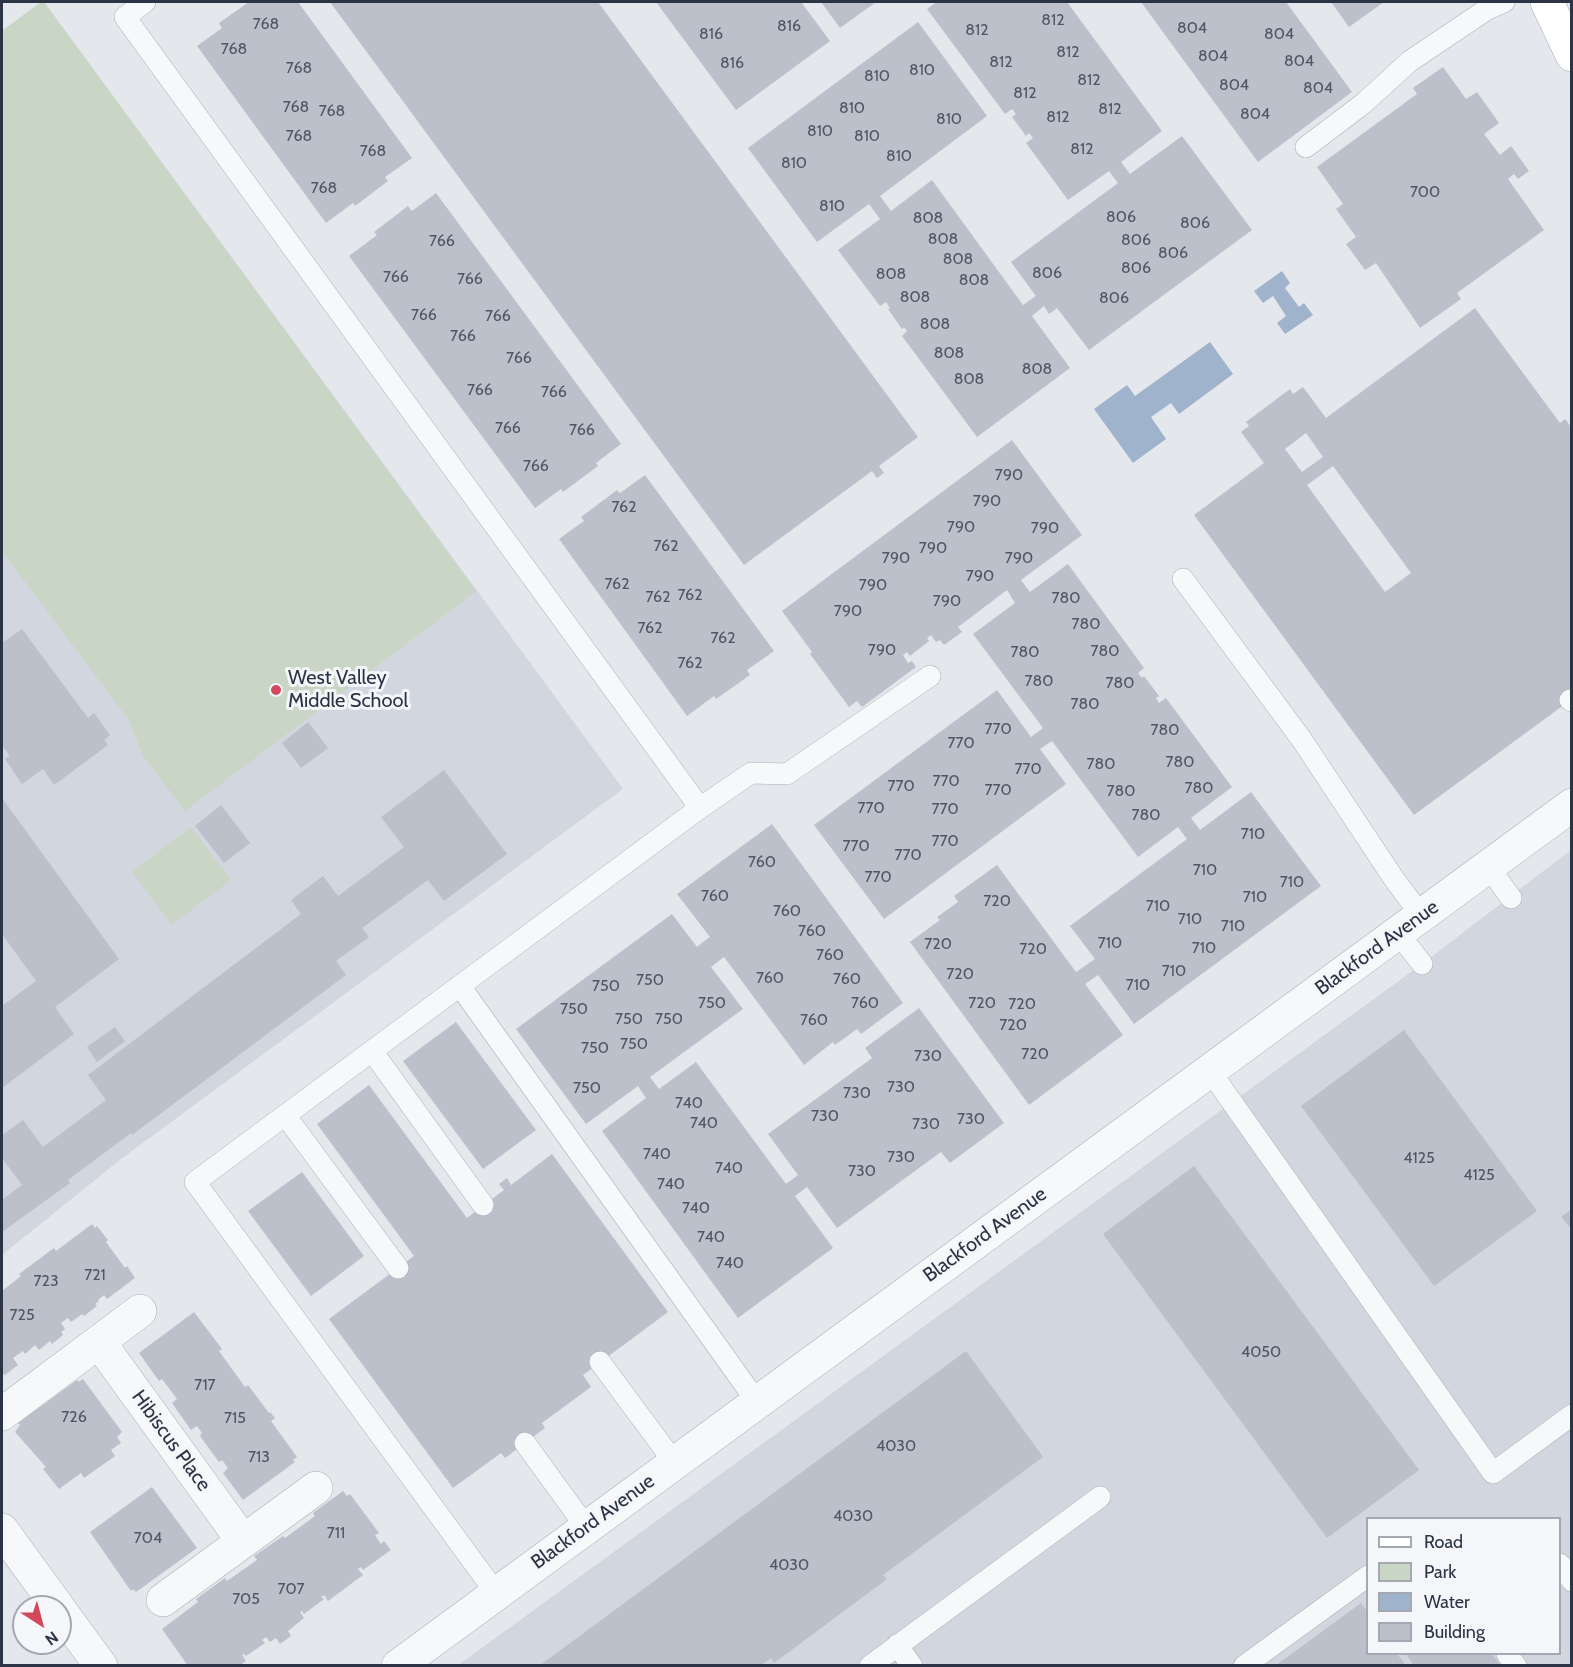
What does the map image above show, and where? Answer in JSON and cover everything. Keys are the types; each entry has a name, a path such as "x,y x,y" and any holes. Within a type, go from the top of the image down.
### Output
{"main road":[{"path":"1547,2 1572,55"}],"street":[{"name":"Blackford Avenue","path":"398,1665 1572,805"},
{"path":"2,1414 140,1311"},
{"name":"Hibiscus Place","path":"99,1342 243,1541"},
{"path":"163,1600 316,1488"},
{"path":"2,1530 49,1595"},
{"path":"72,1626 101,1665"}],"lane":[{"path":"145,2 125,16 700,808"},
{"path":"1306,147 1364,103 1410,61 1486,10 1504,2"},
{"path":"1183,579 1302,740 1394,879 1422,964"},
{"path":"496,1593 195,1182 700,808 751,773 787,774 930,676"},
{"path":"1488,866 1511,898"},
{"path":"460,986 757,1402"},
{"path":"372,1051 483,1205"},
{"path":"1210,1071 1493,1473 1572,1415"},
{"path":"285,1115 398,1268"},
{"path":"600,1362 674,1462"},
{"path":"525,1443 586,1527"},
{"path":"870,1665 1100,1497"},
{"path":"1561,1565 1572,1581"},
{"path":"1244,1665 1366,1577"},
{"path":"897,1646 912,1665"}],"shaded area":[{"name":"West Valley Middle School","path":"44,2 623,789 121,1159 2,1255 2,31"},
{"path":"1571,850 1571,1665 457,1666 1422,964"}],"green space":[{"path":"44,2 476,591 185,811 142,754 129,720 2,551 2,31"},
{"path":"191,827 231,880 172,925 132,872"}],"water":[{"path":"1282,271 1290,283 1285,288 1299,307 1304,303 1313,315 1285,334 1277,323 1286,316 1273,296 1263,303 1254,291"},
{"path":"1210,342 1233,374 1179,414 1171,403 1151,417 1166,439 1133,463 1094,409 1127,385 1135,396"}],"building":[{"path":"249,2 298,2 412,158 385,177 388,181 355,206 353,203 326,223 197,46 222,28 219,23"},
{"path":"330,2 598,2 918,437 879,466 884,473 877,478 872,471 744,565"},
{"path":"656,2 801,2 830,41 736,110"},
{"path":"821,2 876,2 840,28"},
{"path":"937,2 1067,2 1162,131 1121,162 1130,174 1182,136 1252,230 1089,350 1057,308 1049,314 1044,306 1032,316 1070,368 977,437 902,336 907,331 904,327 902,329 888,309 890,308 886,302 880,306 838,250 880,219 869,204 817,242 748,148 918,22 987,116 880,196 891,211 932,180 1023,305 1036,296 1011,262 1118,183 1109,171 1068,200 1026,143 1033,138 1029,133 1026,136 1012,117 1016,114 1012,109 1005,114 927,9"},
{"path":"1141,2 1286,2 1352,92 1258,162"},
{"path":"1331,2 1384,2 1349,27"},
{"path":"1443,67 1466,99 1477,92 1499,123 1484,134 1500,155 1511,146 1529,171 1518,179 1514,174 1508,179 1544,230 1457,293 1461,299 1420,328 1376,263 1365,270 1346,244 1356,237 1336,209 1343,204 1317,167 1417,94 1413,88"},
{"path":"436,193 621,444 596,463 598,466 563,492 561,489 535,508 349,256 377,235 374,232 408,206 412,211"},
{"path":"1475,308 1560,423 1565,419 1572,428 1572,699 1414,815 1194,515 1264,463 1241,432 1249,426 1246,422 1290,389 1293,394 1303,387 1326,418","holes":["1306,433 1323,457 1302,472 1285,449","1333,466 1411,573 1385,592 1307,485"]},
{"path":"1012,440 1082,535 1021,580 1030,592 1068,564 1144,668 1138,673 1142,678 1144,676 1159,696 1156,698 1159,703 1166,698 1232,787 1191,818 1200,830 1251,792 1321,886 1134,1024 1098,975 1085,984 1123,1035 1029,1105 910,942 940,920 937,917 958,902 954,896 997,865 1076,972 1095,959 1070,926 1187,839 1178,827 1138,857 1052,741 1040,749 1066,784 884,919 814,825 997,690 1031,737 1043,728 973,634 1015,603 1007,590 958,627 962,632 944,645 940,640 936,642 931,635 927,638 929,641 910,656 907,652 903,655 908,663 912,661 916,667 862,707 857,701 849,707 782,611"},
{"path":"645,475 774,651 747,670 750,675 716,699 714,696 687,716 559,539 584,521 581,517 617,490 620,493"},
{"path":"22,629 88,718 94,713 110,735 104,740 108,745 54,785 43,769 22,784 5,759 10,756 2,748 2,643"},
{"path":"308,722 328,748 301,768 282,743"},
{"path":"444,770 507,854 444,901 428,880 362,928 369,937 336,961 346,975 68,1180 70,1183 2,1232 2,1200 22,1185 2,1158 2,1135 23,1120 43,1147 106,1100 88,1075 301,914 291,900 323,876 338,896 404,847 381,817"},
{"path":"2,798 119,959 55,1007 74,1034 2,1088 2,1006 36,981 2,934"},
{"path":"221,805 250,843 224,863 195,826"},
{"path":"772,824 903,1003 861,1034 857,1029 835,1045 833,1042 804,1065 724,957 711,967 743,1009 650,1077 659,1089 696,1062 786,1184 798,1175 768,1134 872,1058 865,1048 919,1008 1004,1123 950,1163 941,1152 837,1228 807,1187 795,1196 833,1248 738,1318 602,1131 646,1098 638,1086 586,1124 516,1029 672,914 697,947 710,937 677,894"},
{"path":"456,1022 536,1130 483,1169 403,1061"},
{"path":"115,1027 125,1041 97,1062 87,1047"},
{"path":"1404,1030 1537,1211 1434,1286 1301,1106"},
{"path":"369,1085 467,1218 504,1190 499,1184 507,1178 511,1185 552,1154 668,1312 583,1375 591,1387 542,1423 545,1428 505,1458 501,1453 453,1488 329,1319 414,1256 317,1124"},
{"path":"1194,1166 1419,1470 1327,1538 1103,1234"},
{"path":"302,1172 364,1256 311,1296 248,1211"},
{"path":"1572,1209 1572,1230 1561,1217"},
{"path":"92,1224 95,1228 97,1226 125,1268 127,1266 135,1278 107,1299 104,1295 95,1304 97,1306 84,1316 82,1314 71,1322 68,1318 61,1323 65,1329 61,1332 63,1335 52,1344 50,1341 39,1350 35,1345 25,1354 23,1351 13,1358 18,1365 5,1375 2,1373 2,1291 21,1276 19,1274 54,1248 56,1251"},
{"path":"194,1312 222,1349 219,1351 245,1387 248,1385 275,1418 271,1421 297,1457 293,1460 295,1462 243,1500 223,1473 228,1468 222,1460 219,1462 200,1436 202,1433 197,1426 191,1430 172,1403 177,1399 162,1379 159,1381 139,1353"},
{"path":"966,1351 1043,1457 883,1575 887,1579 774,1663 771,1658 760,1666 539,1666"},
{"path":"83,1379 122,1432 117,1437 121,1443 111,1450 115,1456 84,1478 81,1473 59,1489 43,1469 46,1467 15,1432 20,1425 18,1423 77,1380 78,1382"},
{"path":"152,1487 197,1548 136,1592 133,1589 131,1591 90,1532"},
{"path":"343,1491 347,1496 350,1494 379,1533 375,1535 381,1544 384,1541 391,1550 363,1570 361,1567 358,1569 363,1575 328,1601 324,1595 321,1597 324,1599 304,1614 300,1612 304,1618 288,1631 291,1636 280,1644 276,1638 270,1642 266,1637 262,1640 265,1643 246,1656 242,1655 246,1661 239,1666 188,1666 162,1629 198,1602 196,1599 225,1578 227,1581 257,1560 254,1556 283,1536 285,1538"},
{"path":"1361,1603 1366,1610 1366,1655 1398,1655 1405,1664 1403,1666 1275,1666"},
{"path":"1407,1655 1493,1655 1501,1666 1414,1666"}],"place":[{"name":"West Valley Middle School","path":"276,690"}]}
